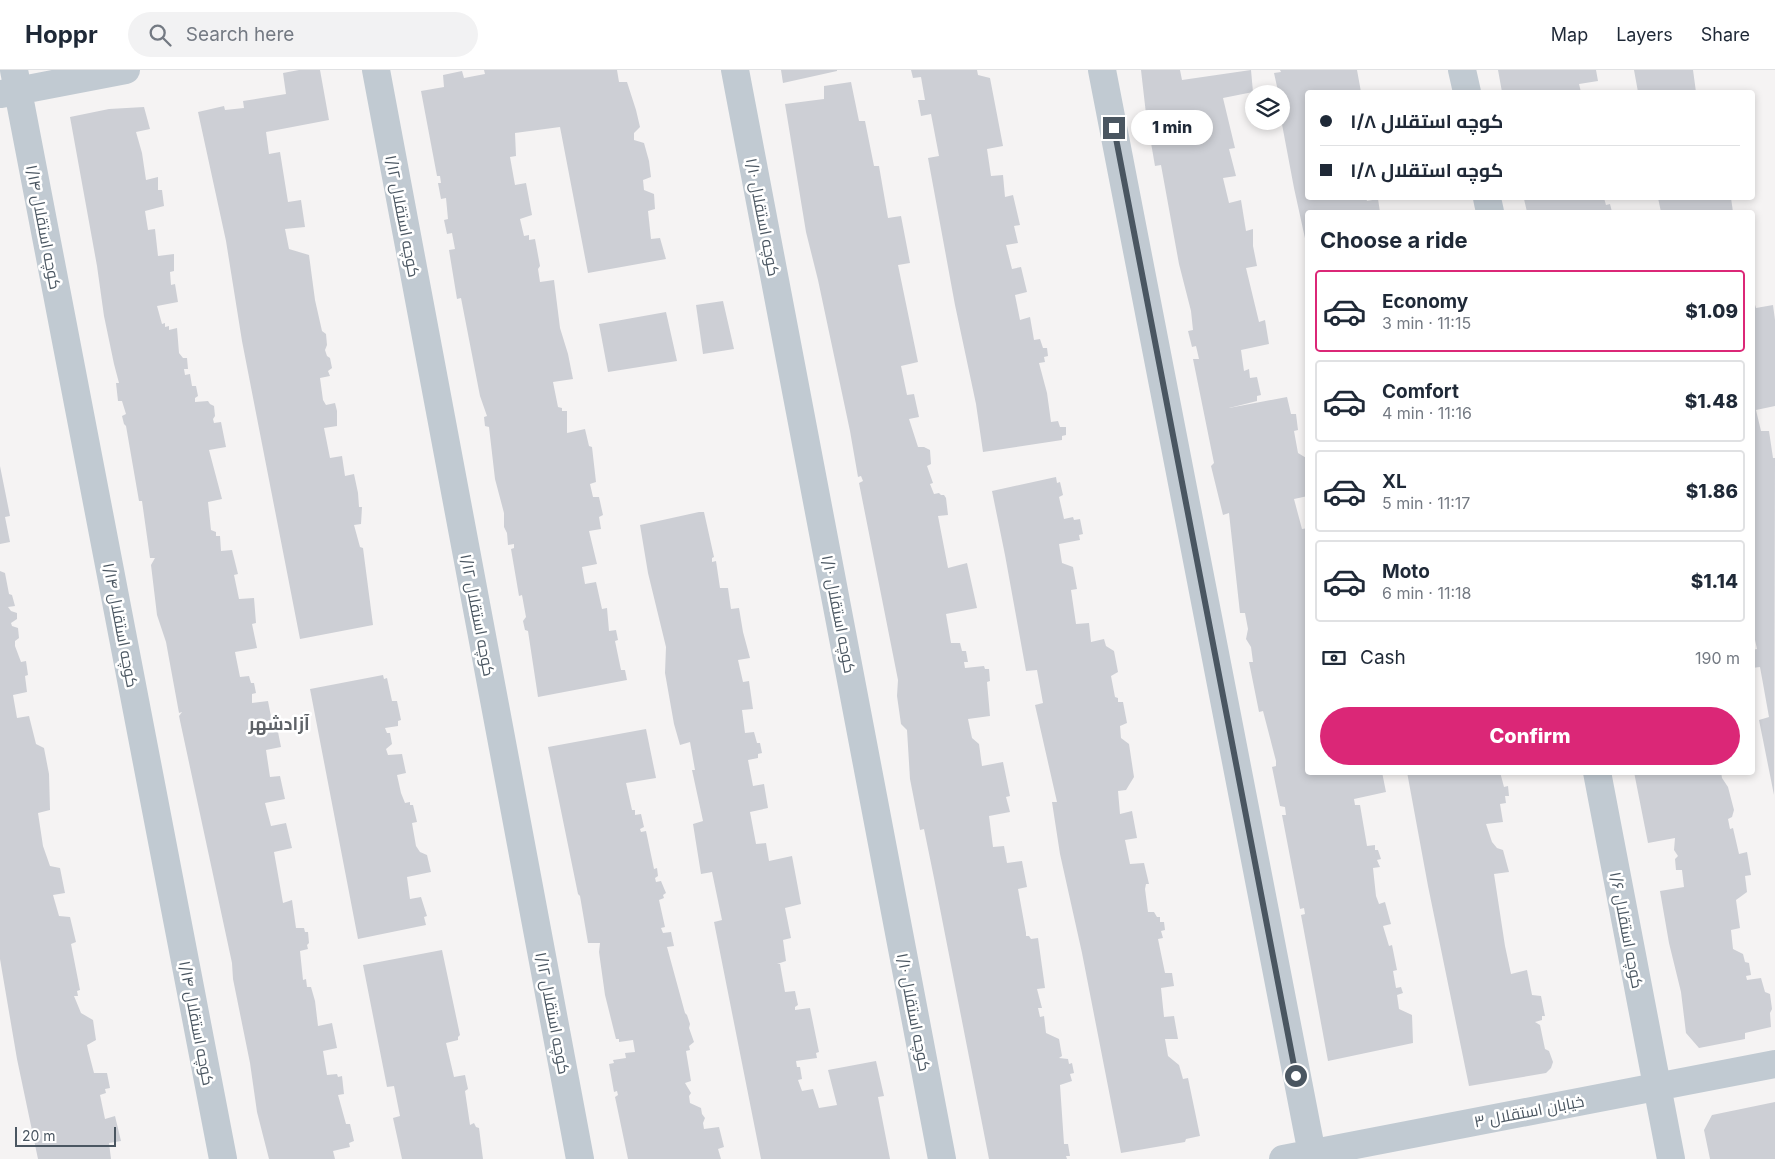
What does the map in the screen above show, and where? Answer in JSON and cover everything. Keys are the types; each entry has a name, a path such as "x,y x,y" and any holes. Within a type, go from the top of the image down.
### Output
{"street":[{"path":"11,85 126,70"},
{"name":"کوچه استقلال ۱/۱۲","path":"376,70 580,1159"},
{"name":"کوچه استقلال ۱/۱۰","path":"735,70 942,1159"},
{"path":"1102,70 1312,1156"},
{"path":"1462,70 1466,90"},
{"name":"کوچه استقلال ۱/۱۴","path":"11,85 223,1159"},
{"name":"کوچه استقلال ۱/۶","path":"1598,775 1671,1159"},
{"name":"خیابان استقلال ۳","path":"1283,1159 1312,1156 1775,1064"}],"building":[{"path":"299,70 320,70 329,120 266,132 269,154 280,152 288,202 301,200 305,227 285,229 289,249 309,255 315,300 322,331 326,334 327,345 325,350 330,358 332,368 328,371 330,376 320,378 323,400 326,405 335,403 337,411 337,426 324,428 330,458 342,456 345,476 354,474 359,507 362,507 361,524 354,525 360,547 363,548 373,625 300,639 242,341 226,241 198,112 224,106 225,110 244,108 243,101 286,94 283,73"},
{"path":"484,70 617,70 619,82 627,82 636,110 640,127 634,133 634,140 644,143 649,161 651,177 643,180 644,190 654,194 655,209 648,211 651,239 660,238 666,259 588,273 560,127 515,133 516,156 510,157 515,185 526,183 532,215 520,219 524,236 529,235 529,240 535,239 540,266 538,269 540,282 554,280 560,328 573,379 553,382 558,407 562,408 562,411 567,411 567,433 585,429 589,446 592,447 596,482 590,484 593,497 599,497 603,515 599,517 601,529 589,531 597,564 582,567 585,584 596,582 602,609 607,608 609,631 616,630 618,640 615,641 621,670 625,670 627,680 538,697 528,631 525,630 523,621 526,617 522,595 519,596 511,549 514,548 514,544 508,545 507,533 504,527 504,513 495,479 489,427 485,426 484,417 487,416 480,396 461,298 457,299 449,250 455,249 452,233 447,234 444,220 448,219 446,198 441,199 438,183 441,183 440,176 437,176 421,91 444,87 443,75 462,71 464,78 485,74"},
{"path":"781,70 837,70 837,71 783,83"},
{"path":"911,70 977,70 978,75 990,78 1003,146 987,149 991,176 1003,175 1005,197 1013,195 1020,225 1014,226 1018,243 1006,245 1012,269 1021,267 1027,292 1015,295 1020,320 1030,317 1034,340 1040,339 1043,348 1047,348 1048,356 1044,357 1045,362 1039,363 1047,393 1051,422 1058,421 1060,427 1066,427 1066,435 1062,436 1062,440 983,452 976,404 955,305 928,158 939,156 931,114 921,116 918,100 925,100 921,77 913,78"},
{"path":"1141,70 1180,70 1182,80 1251,70 1252,85 1245,85 1245,94 1223,98 1235,148 1229,149 1236,176 1223,178 1229,203 1241,200 1246,231 1253,229 1253,246 1257,266 1246,268 1259,322 1265,320 1269,344 1241,350 1244,371 1249,369 1250,378 1257,377 1261,395 1257,396 1257,401 1229,408 1287,397 1291,414 1296,414 1298,430 1294,431 1298,453 1305,457 1305,497 1294,499 1302,529 1305,528 1305,775 1383,775 1386,792 1354,799 1355,805 1360,805 1367,846 1375,845 1375,850 1378,850 1381,859 1377,860 1380,867 1373,868 1376,896 1379,904 1385,902 1391,924 1383,926 1389,946 1392,945 1397,970 1393,971 1396,988 1401,987 1403,993 1397,995 1399,1009 1412,1015 1413,1043 1328,1061 1301,915 1305,914 1304,908 1300,909 1282,815 1286,815 1285,807 1280,806 1272,767 1276,766 1276,761 1263,711 1259,712 1249,662 1253,662 1251,647 1246,639 1248,629 1245,613 1240,613 1229,513 1223,515 1211,466 1214,463 1193,359 1199,359 1196,346 1192,347 1188,331 1193,330 1191,311 1179,264 1161,165 1155,166"},
{"path":"1280,70 1357,70 1361,90 1305,90 1305,200 1378,200 1380,210 1305,210 1305,238 1283,130 1290,130 1290,85 1277,85 1274,73 1281,72"},
{"path":"1498,70 1596,70 1598,81 1579,84 1580,90 1502,90"},
{"path":"1634,70 1693,70 1696,90 1638,90"},
{"path":"851,82 859,121 865,121 874,166 879,166 888,218 901,216 910,263 898,265 918,362 901,366 907,395 914,394 919,417 909,419 918,447 930,450 931,464 927,466 933,483 930,484 934,494 939,493 946,498 948,515 938,516 948,568 967,563 977,608 946,614 951,643 960,643 962,651 966,651 968,662 964,662 965,668 984,666 985,669 989,669 990,681 987,682 990,716 968,719 972,738 979,744 982,766 1003,762 1010,796 1006,797 1010,812 989,816 993,847 1004,846 1007,863 1022,861 1027,887 1018,889 1026,936 1029,936 1031,939 1038,938 1045,988 1037,989 1042,1008 1038,1008 1040,1017 1044,1016 1046,1033 1059,1039 1062,1056 1059,1058 1068,1059 1069,1064 1072,1063 1074,1073 1070,1074 1072,1081 1060,1085 1064,1144 1068,1144 1070,1156 1066,1156 1067,1159 989,1159 924,829 920,830 910,779 907,730 901,724 897,696 898,680 859,483 863,481 861,476 858,477 818,280 806,232 785,104 824,99 824,86"},
{"path":"144,107 150,129 136,132 142,153 146,180 158,177 158,190 162,190 164,206 145,211 148,230 155,229 158,256 174,254 174,271 170,272 171,285 175,284 178,302 157,306 162,324 165,323 165,327 169,326 169,330 177,328 179,353 183,358 187,358 188,369 184,369 185,375 190,374 192,386 196,386 198,396 195,398 195,402 208,401 214,406 214,423 221,422 226,447 209,450 222,499 208,502 211,530 216,532 216,536 220,536 221,551 232,550 238,574 234,575 239,599 254,598 256,623 252,624 257,648 235,652 240,677 249,676 251,683 254,683 256,693 252,694 252,703 268,701 273,727 277,727 281,747 266,750 270,777 280,776 285,799 265,803 271,826 286,823 292,848 274,852 283,903 292,900 296,928 304,928 305,932 308,932 308,949 300,951 303,980 306,979 307,987 311,987 318,1026 332,1023 337,1048 323,1051 327,1075 337,1074 338,1077 342,1076 344,1094 338,1095 346,1124 350,1124 354,1141 349,1143 350,1147 333,1151 335,1159 269,1159 257,1112 250,1063 233,979 232,963 179,716 182,712 179,713 166,642 157,615 151,565 155,558 150,558 142,501 139,501 126,426 122,416 126,414 122,401 118,401 116,383 119,383 104,316 97,266 70,117 109,109"},
{"path":"1524,200 1605,200 1606,205 1610,204 1612,210 1527,210"},
{"path":"1658,200 1731,200 1733,210 1661,210"},
{"path":"723,301 734,349 703,354 696,305"},
{"path":"1755,305 1756,308 1773,305 1775,320 1775,406 1756,410 1761,431 1769,431 1773,458 1775,458 1774,795 1759,720 1769,717 1760,667 1755,668 1755,649 1757,649 1755,640"},
{"path":"666,312 677,361 608,372 599,324"},
{"path":"0,466 10,516 5,517 10,542 0,544"},
{"path":"1056,477 1057,483 1060,482 1063,495 1059,497 1064,519 1073,517 1074,520 1080,519 1083,534 1079,535 1080,540 1059,544 1062,563 1073,567 1077,589 1071,590 1076,624 1089,623 1091,642 1104,639 1106,646 1114,651 1118,672 1111,676 1115,697 1118,698 1118,702 1123,702 1127,723 1120,726 1121,738 1129,744 1134,777 1126,790 1118,791 1120,814 1132,811 1137,838 1125,840 1130,864 1144,863 1149,884 1146,884 1145,889 1148,912 1154,912 1157,917 1160,917 1160,922 1164,922 1165,930 1161,931 1163,938 1158,939 1165,973 1172,973 1174,986 1161,988 1164,1017 1174,1016 1178,1039 1165,1039 1168,1056 1179,1065 1183,1079 1188,1078 1200,1136 1186,1139 1185,1142 1121,1153 1082,953 1060,854 1052,802 1057,802 1035,705 1043,703 1037,670 1026,671 992,491"},
{"path":"704,512 714,557 712,562 716,561 720,588 728,588 731,609 739,608 750,658 738,660 743,682 749,681 753,709 742,710 745,733 754,732 757,743 760,743 762,753 758,754 758,758 748,760 753,786 764,784 768,808 750,812 756,844 766,843 769,861 792,856 801,904 785,908 791,938 783,940 786,961 777,964 780,964 785,992 795,991 798,1005 795,1007 795,1010 810,1008 819,1052 816,1053 817,1058 796,1061 797,1067 800,1067 802,1079 798,1080 802,1091 813,1089 819,1108 837,1105 828,1070 876,1061 884,1096 878,1097 890,1159 761,1159 714,922 722,920 712,872 701,874 693,824 703,821 692,770 695,770 690,742 680,745 674,724 665,673 666,647 648,573 640,525"},
{"path":"0,571 5,573 9,594 12,595 15,606 8,607 11,611 17,613 17,619 11,623 12,626 18,628 19,638 15,641 15,646 21,662 26,661 28,675 25,676 27,692 13,695 17,718 29,716 36,744 44,748 49,774 50,810 38,813 43,846 50,866 60,868 65,893 53,895 59,916 70,917 76,942 71,944 80,990 77,991 78,996 74,996 81,1013 93,1020 96,1040 87,1045 88,1050 94,1073 107,1073 110,1088 105,1089 106,1093 100,1095 105,1119 115,1116 121,1141 109,1143 111,1159 38,1159 17,1059 0,959"},
{"path":"383,675 384,679 387,678 392,701 397,701 401,720 398,721 398,726 385,728 387,733 390,733 392,744 386,749 388,755 402,754 406,773 397,775 401,793 405,803 410,802 410,805 413,805 417,822 412,823 416,846 420,852 427,855 431,872 407,877 410,899 421,897 427,916 424,917 426,925 358,939 310,689"},
{"path":"646,729 656,778 626,783 632,810 635,810 635,815 641,814 644,827 640,829 641,832 646,831 654,869 657,868 658,876 655,878 656,882 661,881 666,893 663,895 664,898 659,900 665,927 661,928 663,933 671,932 674,946 667,947 694,1042 689,1046 690,1050 686,1051 691,1081 685,1083 691,1093 689,1096 690,1103 701,1108 705,1118 703,1123 704,1129 719,1127 724,1147 718,1149 721,1159 628,1159 615,1097 618,1095 617,1091 614,1092 609,1064 614,1063 613,1060 626,1058 625,1053 635,1052 633,1040 619,1042 619,1039 616,1039 605,995 599,952 600,943 588,943 580,896 578,894 548,747"},
{"path":"1408,775 1501,775 1504,787 1508,786 1509,796 1505,796 1506,803 1500,804 1503,822 1486,824 1492,842 1497,848 1503,850 1509,872 1494,874 1511,974 1527,970 1532,995 1541,996 1545,1016 1542,1016 1542,1020 1535,1022 1540,1025 1545,1049 1549,1051 1553,1062 1551,1068 1546,1073 1469,1086"},
{"path":"1635,775 1722,775 1728,787 1734,810 1732,817 1728,819 1730,829 1733,828 1739,854 1747,852 1751,875 1745,876 1747,892 1736,900 1740,928 1731,930 1733,949 1743,954 1745,962 1749,963 1751,975 1746,976 1747,980 1761,978 1765,992 1770,994 1772,1009 1770,1013 1771,1027 1745,1033 1745,1039 1699,1048 1686,1033 1681,992 1669,943 1660,891 1684,887 1682,870 1676,870 1675,859 1678,856 1674,850 1675,838 1648,843"},
{"path":"442,950 460,1035 458,1040 446,1043 454,1077 465,1075 468,1089 465,1091 470,1125 474,1123 479,1128 483,1159 402,1159 393,1118 400,1116 394,1086 387,1087 363,965"},
{"path":"1775,1102 1775,1159 1710,1159 1704,1130 1712,1115"}],"district":[{"name":"آزادشهر","path":"279,724"}],"route":[{"path":"1114,128 1296,1076"}]}
